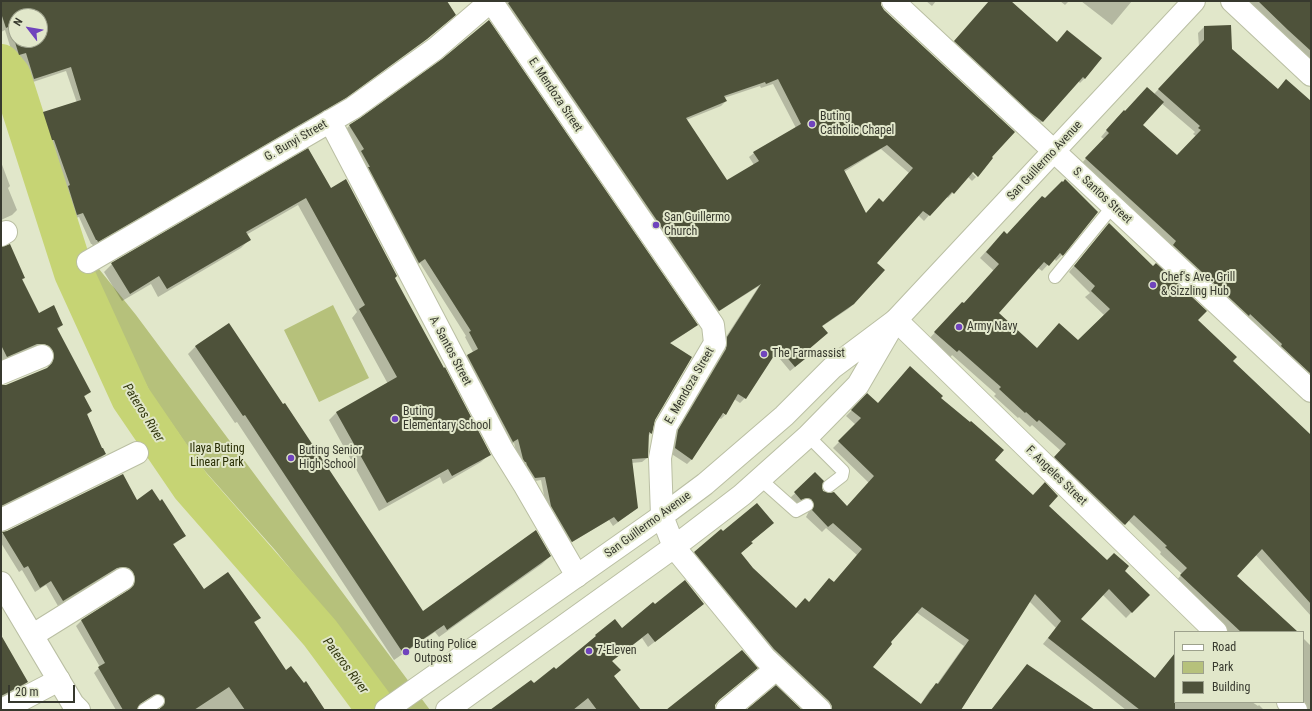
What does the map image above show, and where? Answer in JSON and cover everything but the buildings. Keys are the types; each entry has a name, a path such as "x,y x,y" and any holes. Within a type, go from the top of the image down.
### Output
{"street":[{"name":"G. Bunyi Street","path":"88,262 353,108 435,48 491,1"},
{"name":"E. Mendoza Street","path":"491,1 713,325 715,342 666,426 660,458 662,516 674,548 765,658 820,710"},
{"name":"S. Santos Street","path":"893,1 1311,391"},
{"name":"San Guillermo Avenue","path":"386,710 578,576 704,484 778,421 832,368 896,320 1194,1"},
{"path":"1232,1 1311,75"},
{"name":"A. Santos Street","path":"330,121 502,450 578,576"},
{"name":"San Guillermo Avenue","path":"447,710 674,548 760,479 808,436 858,385 896,320"},
{"name":"F. Angeles Street","path":"896,320 1215,631"},
{"path":"1,373 42,356"},
{"path":"1,520 137,453"},
{"path":"32,635 123,579"},
{"path":"1,582 75,708"},
{"path":"727,710 776,669"},
{"path":"2,710 58,680"}],"lane":[{"path":"1055,277 1113,206"},
{"path":"808,436 843,471 842,476 829,486"},
{"path":"760,479 796,511 807,505"},
{"path":"144,710 158,701"}],"green space":[{"name":"Ilaya Buting Linear Park","path":"95,264 136,315 430,710 400,710 341,631 275,550 204,470 150,392 87,269"},
{"path":"333,305 369,378 319,402 284,330"}],"waterway":[{"name":"Pateros River","path":"1,64 11,76 74,273 131,398 191,486 320,633 377,710"}],"place":[{"name":"Buting Catholic Chapel","path":"812,124"},
{"name":"San Guillermo Church","path":"656,225"},
{"name":"Chef's Ave. Grill & Sizzling Hub","path":"1153,285"},
{"name":"Army Navy","path":"959,327"},
{"name":"The Farmassist","path":"764,354"},
{"name":"Buting Elementary School","path":"395,419"},
{"name":"Buting Senior High School","path":"291,458"},
{"name":"7-Eleven","path":"589,651"},
{"name":"Buting Police Outpost","path":"406,652"}]}
